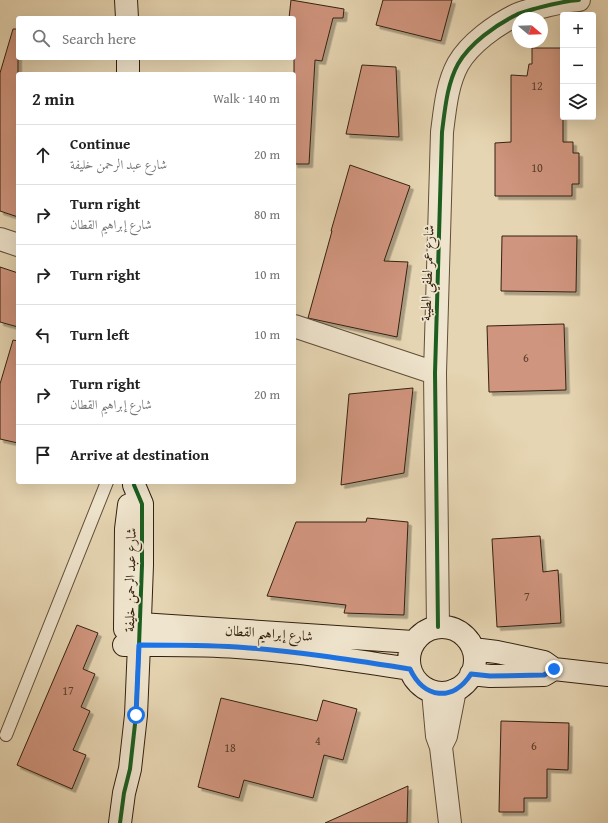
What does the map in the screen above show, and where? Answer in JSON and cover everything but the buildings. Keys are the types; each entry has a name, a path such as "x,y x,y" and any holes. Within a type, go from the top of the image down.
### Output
{"street":[{"path":"126,0 127,16"},
{"name":"شارع عمر لطفي الطيبة","path":"438,627 435,373 442,132 450,83 458,63 470,48 486,35 514,7 579,0"},
{"path":"128,60 128,72"},
{"path":"0,239 16,243"},
{"path":"296,327 435,373"},
{"name":"شارع عبد الرحمن خليفة","path":"120,823 124,793 118,773 118,748 142,565 142,504 134,484"},
{"path":"438,627 447,627 459,632 469,641 475,657 474,666 465,684 455,690 444,693 433,692 423,687 414,679 410,669 409,655 413,642 428,630 438,627"},
{"name":"شارع إبراهيم القطان","path":"132,634 413,642"},
{"name":"شارع إبراهيم القطان","path":"132,634 196,645 238,647 299,653 410,669"},
{"path":"473,649 497,652 544,662 554,669 608,675"},
{"path":"471,674 490,676 544,675 554,669"},
{"path":"441,747 446,736 455,690"},
{"path":"433,692 437,736 441,747 450,823"}],"lane":[{"path":"6,735 106,484"}],"cycle path":[{"path":"438,627 435,373 442,132 449,88 454,72 463,56 476,42 492,29 523,12 556,3 579,0"},
{"path":"120,823 124,793 130,769 136,715 139,645 142,565 142,504 134,485"}],"route":[{"path":"136,715 139,645 238,647 299,653 410,669 414,679 423,687 433,692 444,693 455,690 465,684 471,674 490,676 544,675 554,669"}]}
